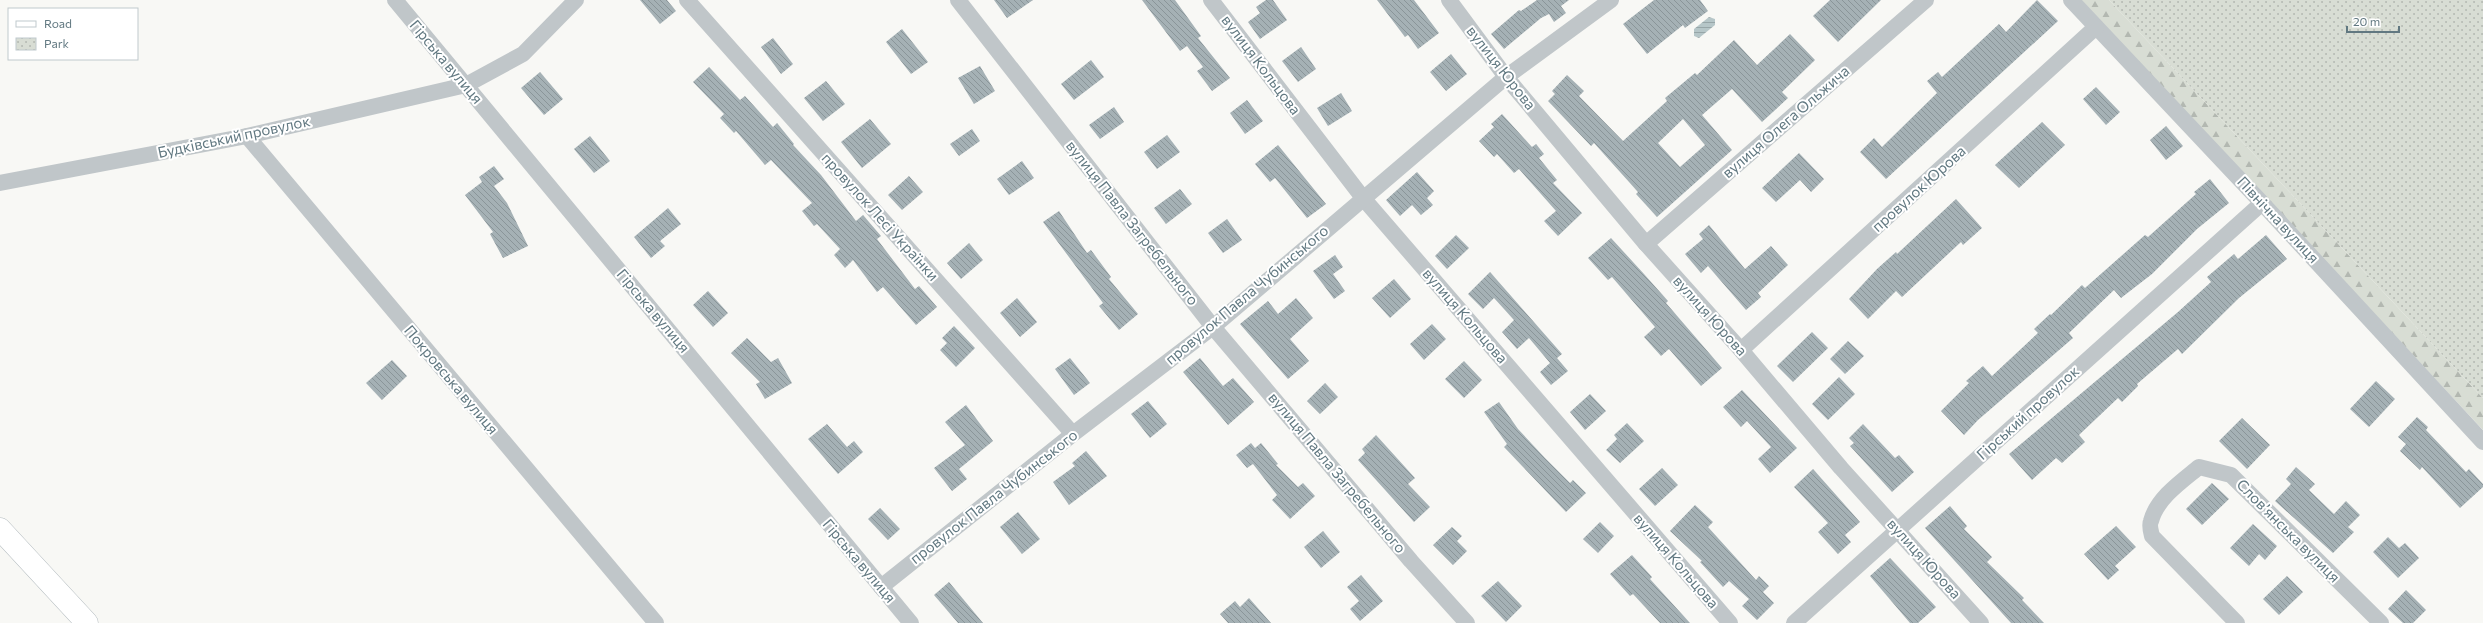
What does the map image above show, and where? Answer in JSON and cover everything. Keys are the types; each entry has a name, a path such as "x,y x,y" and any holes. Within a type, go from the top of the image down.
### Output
{"street":[{"name":"Гірська вулиця","path":"394,0 911,623"},
{"name":"Будківський провулок","path":"0,183 247,136 466,85 523,54 576,0"},
{"name":"провулок Лесі Українки","path":"687,0 1073,434"},
{"name":"вулиця Павла Загребельного","path":"958,0 1213,327 1411,561 1467,623"},
{"name":"вулиця Кольцова","path":"1211,0 1363,198 1730,623"},
{"name":"вулиця Юрова","path":"1449,0 1506,77 1646,244 1741,350 1841,468 1981,623"},
{"name":"провулок Павла Чубинського","path":"881,587 1073,434 1213,327 1506,77 1611,0"},
{"name":"вулиця Олега Ольжича","path":"1646,244 1926,0"},
{"name":"Північна вулиця","path":"2071,0 2262,203 2483,442"},
{"name":"провулок Юрова","path":"1741,350 2096,27"},
{"name":"Покровська вулиця","path":"247,136 656,623"},
{"name":"Гірський провулок","path":"1794,623 2262,203"},
{"name":"Словʼянська вулиця","path":"2237,623 2152,536 2150,522 2159,504 2177,485 2199,467 2231,475 2381,623"},
{"path":"0,529 87,623"}],"green space":[{"path":"2081,0 2109,0 2483,398 2483,430"},
{"path":"2109,0 2483,0 2483,398"}],"shaded area":[{"path":"1709,17 1715,19 1715,25 1699,38 1694,36 1694,29"}],"building":[{"path":"640,0 667,0 676,11 660,24"},
{"path":"994,0 1033,0 1007,18"},
{"path":"1142,0 1175,0 1201,36 1198,38 1230,78 1212,91 1197,71 1203,67 1187,46 1180,51"},
{"path":"1266,0 1273,0 1287,20 1260,39 1248,22 1260,13 1256,7"},
{"path":"1377,0 1414,0 1439,33 1418,49 1408,35 1405,37"},
{"path":"1537,0 1569,0 1561,6 1566,13 1554,22 1549,14 1541,18 1504,49 1491,34 1519,10 1521,11"},
{"path":"1654,0 1700,0 1708,11 1685,28 1683,25 1647,54 1623,24"},
{"path":"1830,0 1881,0 1838,42 1813,16"},
{"path":"2037,0 2058,21 1886,179 1860,152 1874,138 1882,147 1937,93 1927,81 1938,72 1942,77 1999,24 2006,32"},
{"path":"902,29 928,62 911,74 886,42"},
{"path":"1790,34 1815,60 1782,92 1788,98 1762,122 1732,89 1702,115 1732,150 1657,217 1636,194 1638,192 1594,143 1591,146 1548,101 1555,94 1552,91 1567,75 1584,91 1579,96 1623,141 1667,101 1665,98 1695,73 1697,75 1734,40 1757,65","holes":["1683,119 1705,145 1680,167 1658,143"]},
{"path":"773,38 793,64 781,74 761,47"},
{"path":"1301,47 1316,69 1298,82 1282,61"},
{"path":"1451,54 1467,74 1446,91 1430,72"},
{"path":"1091,60 1104,77 1074,100 1061,84"},
{"path":"980,66 995,91 974,104 958,78"},
{"path":"709,67 740,100 745,96 773,127 777,123 794,144 793,145 821,175 856,221 863,215 881,236 877,239 915,289 919,286 937,307 916,325 883,287 877,292 853,260 845,268 834,255 840,249 817,224 814,226 802,211 812,203 771,160 765,165 736,131 734,133 720,118 724,114 693,82"},
{"path":"540,72 563,99 544,115 521,88"},
{"path":"826,81 845,104 823,121 804,98"},
{"path":"2096,87 2120,112 2106,125 2083,99"},
{"path":"1341,93 1352,111 1328,126 1317,108"},
{"path":"1247,100 1263,121 1245,134 1230,113"},
{"path":"1114,107 1124,122 1100,139 1089,125"},
{"path":"1502,114 1532,147 1536,144 1544,154 1539,158 1557,180 1553,183 1582,213 1558,236 1544,221 1556,211 1519,169 1514,173 1497,154 1494,157 1479,141 1494,127 1491,124"},
{"path":"870,119 891,144 862,168 841,142"},
{"path":"2042,122 2065,145 2019,188 1995,165"},
{"path":"2166,126 2183,146 2166,160 2150,140"},
{"path":"972,129 980,141 959,156 950,144"},
{"path":"1167,135 1180,152 1157,169 1144,152"},
{"path":"590,136 610,161 594,173 574,149"},
{"path":"1278,145 1326,204 1307,218 1275,178 1270,182 1255,164"},
{"path":"1799,153 1824,179 1811,192 1800,180 1776,202 1762,188"},
{"path":"1022,161 1034,178 1009,195 997,179"},
{"path":"494,166 504,179 494,186 507,203 528,246 503,258 490,234 493,232 465,195 482,182 479,177"},
{"path":"1417,172 1434,191 1427,198 1433,205 1421,215 1412,205 1400,216 1386,200"},
{"path":"909,176 923,192 902,210 888,195"},
{"path":"2210,179 2229,203 2197,229 2152,274 2121,298 2114,290 2069,333 2073,338 1978,420 1964,435 1941,411 1969,383 1966,381 1983,366 1992,376 2038,333 2034,329 2082,285 2085,288 2145,235 2148,237 2196,194 2194,192"},
{"path":"1180,189 1192,204 1166,224 1154,208"},
{"path":"1956,199 1982,228 1963,245 1961,242 1902,297 1896,291 1868,319 1849,299 1877,269 1896,252 1897,254"},
{"path":"668,208 681,224 660,241 665,246 651,258 634,237"},
{"path":"1059,211 1087,253 1091,250 1111,277 1109,279 1138,314 1119,330 1099,306 1103,303 1043,222"},
{"path":"1227,219 1242,240 1223,253 1208,233"},
{"path":"1709,225 1745,269 1771,246 1788,265 1758,293 1761,297 1746,310 1708,266 1701,273 1685,254 1703,239 1699,234"},
{"path":"1456,235 1469,248 1447,269 1435,256"},
{"path":"2266,235 2287,259 2239,298 2182,354 2178,349 2137,384 2138,386 2122,402 2118,398 2079,435 2085,442 2062,463 2056,458 2032,480 2009,454 2178,312 2211,282 2207,277 2234,254 2238,259"},
{"path":"1611,238 1668,301 1666,303 1722,368 1701,386 1669,349 1661,356 1644,337 1655,327 1612,277 1608,280 1588,258"},
{"path":"969,243 983,260 961,279 947,263"},
{"path":"1335,255 1343,267 1333,274 1345,291 1334,299 1313,271"},
{"path":"1490,272 1562,354 1557,358 1568,371 1551,385 1540,372 1550,363 1529,338 1517,349 1502,332 1514,320 1494,298 1483,309 1468,294"},
{"path":"1394,279 1411,299 1390,318 1372,298"},
{"path":"708,291 728,313 713,327 693,305"},
{"path":"1017,298 1037,322 1020,337 1000,313"},
{"path":"1296,298 1313,318 1290,339 1309,361 1288,379 1240,324 1268,301 1278,314"},
{"path":"1432,324 1446,339 1424,360 1410,344"},
{"path":"954,326 975,348 956,367 940,350 947,343 942,338"},
{"path":"1812,332 1828,348 1793,382 1777,366"},
{"path":"747,338 771,362 778,358 792,383 765,399 756,384 760,382 731,353"},
{"path":"1848,341 1864,356 1845,374 1830,359"},
{"path":"1070,358 1090,383 1074,395 1055,369"},
{"path":"1200,358 1223,386 1233,378 1254,402 1228,425 1183,372"},
{"path":"392,360 407,376 382,400 366,383"},
{"path":"1464,361 1482,380 1464,398 1445,379"},
{"path":"1839,377 1855,394 1828,420 1812,404"},
{"path":"2376,381 2395,399 2369,427 2350,409"},
{"path":"1325,383 1338,397 1320,414 1307,401"},
{"path":"1742,390 1797,448 1770,473 1758,459 1771,447 1747,421 1741,427 1723,407"},
{"path":"1590,394 1606,411 1585,430 1570,412"},
{"path":"1148,401 1167,424 1150,438 1131,414"},
{"path":"1499,402 1518,429 1545,458 1570,483 1573,480 1586,493 1566,512 1504,447 1507,444 1484,412"},
{"path":"966,405 993,441 959,469 967,479 952,491 934,468 965,445 945,422"},
{"path":"2417,417 2428,427 2426,430 2466,472 2469,469 2483,484 2483,487 2460,508 2422,467 2420,470 2400,451 2406,444 2398,437"},
{"path":"2242,418 2270,445 2247,469 2219,441"},
{"path":"1627,423 1644,441 1620,463 1606,450 1617,439 1614,435"},
{"path":"827,424 847,447 854,441 863,452 838,474 808,439"},
{"path":"1863,424 1895,458 1899,455 1914,472 1892,492 1850,446 1854,443 1849,438"},
{"path":"1376,435 1415,478 1408,484 1430,507 1414,522 1358,460 1365,453 1362,449"},
{"path":"1251,443 1255,448 1261,443 1278,464 1276,465 1298,487 1303,483 1315,496 1290,519 1272,500 1277,495 1253,464 1247,468 1236,455"},
{"path":"1086,451 1107,476 1069,505 1053,482 1075,466 1072,463"},
{"path":"2296,467 2315,484 2309,490 2334,514 2346,501 2360,515 2348,527 2354,532 2333,553 2275,501 2291,484 2286,479"},
{"path":"1662,468 1678,485 1655,506 1639,489"},
{"path":"1813,469 1860,522 1845,535 1851,542 1838,554 1818,532 1828,523 1794,487"},
{"path":"2212,483 2229,499 2202,525 2186,509"},
{"path":"1695,505 1713,522 1708,527 1756,580 1759,576 1769,586 1763,592 1774,603 1757,620 1742,606 1749,599 1729,581 1723,587 1700,562 1702,561 1670,531"},
{"path":"1950,506 1967,526 1964,529 1992,557 1987,562 2024,598 2022,600 2044,623 2011,623 1925,528"},
{"path":"880,508 900,529 888,540 868,519"},
{"path":"1018,512 1040,539 1022,554 1000,527"},
{"path":"1600,522 1614,536 1598,553 1583,539"},
{"path":"2253,524 2277,546 2265,560 2259,554 2249,566 2230,548"},
{"path":"2116,526 2136,547 2115,566 2119,570 2108,580 2084,554"},
{"path":"1452,527 1462,536 1457,541 1467,551 1453,565 1433,545"},
{"path":"1323,531 1340,552 1321,568 1304,547"},
{"path":"2388,537 2399,548 2405,543 2419,558 2398,578 2373,552"},
{"path":"1632,555 1652,577 1650,579 1690,623 1660,623 1633,594 1630,596 1610,574"},
{"path":"1890,558 1936,607 1918,623 1910,623 1870,576"},
{"path":"1361,575 1383,601 1360,621 1350,609 1359,601 1347,587"},
{"path":"2287,576 2303,592 2279,615 2263,599"},
{"path":"1498,581 1522,606 1506,622 1481,596"},
{"path":"949,582 983,623 958,623 934,595"},
{"path":"2406,590 2426,610 2413,623 2403,623 2388,609"},
{"path":"1249,598 1271,623 1228,623 1220,614 1235,601 1240,607"}]}
